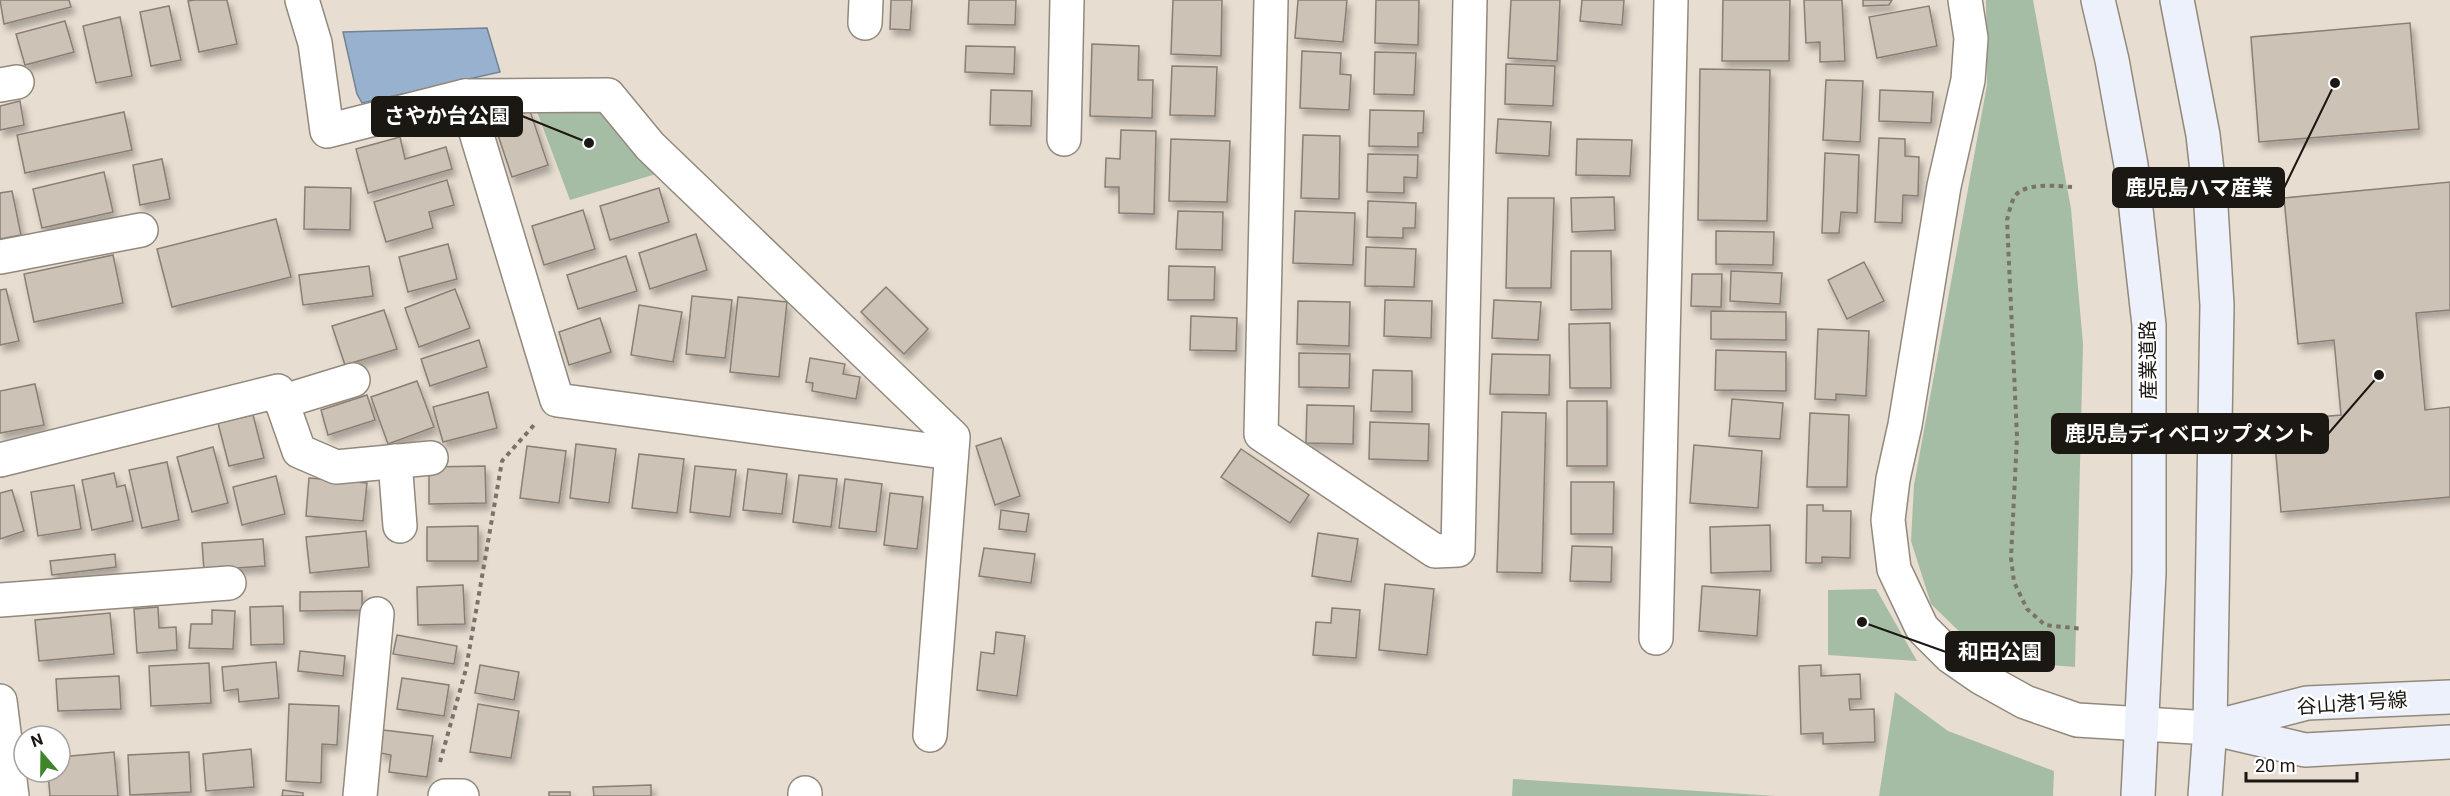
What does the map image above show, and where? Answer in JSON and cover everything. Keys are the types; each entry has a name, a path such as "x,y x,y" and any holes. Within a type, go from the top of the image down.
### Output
{"main road":[{"name":"産業道路","path":"2098,0 2112,60 2131,165 2149,325 2149,573 2138,796"},
{"path":"2177,0 2184,26 2203,135 2211,207 2217,305 2210,728 2205,796"},
{"name":"谷山港1号線","path":"2210,728 2307,703 2450,697"},
{"name":"谷山港1号線","path":"2210,728 2305,750 2450,742"}],"street":[{"path":"302,0 315,43 327,131 465,96 608,95 650,146 953,437 930,735"},
{"path":"1064,139 1067,0"},
{"path":"1271,0 1261,434 1434,551 1458,550 1470,0"},
{"path":"1656,638 1671,0"},
{"path":"1965,0 1971,38 1968,80 1944,186 1905,426 1893,479 1888,520 1894,569 1923,628 1951,657 1980,678 2025,702 2077,720 2210,728"},
{"path":"465,96 557,400 951,453"},
{"path":"0,257 141,230"},
{"path":"282,402 353,380"},
{"path":"0,460 278,391 299,451 336,467 431,458"},
{"path":"395,461 400,526"},
{"path":"0,600 229,584"},
{"path":"360,796 377,614"},
{"path":"0,701 12,796"},
{"path":"445,796 462,796"}],"path":[{"path":"2072,188 2047,185 2022,190 2015,196 2007,220 2017,436 2010,558 2014,582 2027,609 2045,625 2083,629"},
{"path":"440,764 466,669 502,461 557,400"}],"green space":[{"path":"1986,0 2033,0 2071,209 2083,344 2075,667 2001,661 1965,637 1931,604 1911,541 1914,485 1987,85"},
{"path":"536,109 602,113 656,174 570,200"},
{"path":"1876,589 1917,661 1828,655 1828,590"},
{"path":"1895,692 1948,731 2054,771 2053,796 1879,796"},
{"path":"1513,779 1776,796 1512,796"}],"water":[{"path":"487,28 500,72 362,103 357,94 343,32"}],"building":[{"path":"0,0 69,0 71,7 4,24"},
{"path":"227,0 237,44 199,52 188,1"},
{"path":"891,0 912,0 910,30 890,29"},
{"path":"969,0 1016,0 1015,25 968,24"},
{"path":"1173,0 1222,0 1221,56 1171,54"},
{"path":"1298,0 1347,0 1343,42 1295,38"},
{"path":"1376,0 1419,0 1418,45 1375,43"},
{"path":"1511,0 1560,0 1557,61 1508,58"},
{"path":"1582,0 1624,0 1622,25 1580,21"},
{"path":"1723,0 1790,0 1789,61 1722,61"},
{"path":"1804,0 1842,0 1845,61 1820,62 1820,42 1806,43"},
{"path":"1863,0 1892,0 1889,5 1863,6"},
{"path":"169,6 181,60 151,66 140,12"},
{"path":"1929,6 1937,46 1877,58 1869,17"},
{"path":"120,17 132,76 96,83 83,26"},
{"path":"65,21 74,52 25,65 16,34"},
{"path":"2410,23 2419,129 2259,142 2251,37"},
{"path":"1092,44 1139,46 1138,80 1153,80 1152,118 1090,116"},
{"path":"966,46 1015,47 1014,74 965,72"},
{"path":"1302,51 1341,53 1340,74 1351,75 1349,110 1300,108"},
{"path":"1375,52 1416,53 1414,95 1374,94"},
{"path":"1506,64 1555,66 1553,106 1505,104"},
{"path":"1172,66 1217,67 1215,116 1170,115"},
{"path":"1700,69 1770,70 1767,221 1698,220"},
{"path":"1826,80 1863,81 1860,142 1823,140"},
{"path":"991,90 1032,91 1031,126 990,125"},
{"path":"1880,90 1933,92 1931,123 1879,121"},
{"path":"20,101 24,125 0,130 0,106"},
{"path":"1370,110 1424,111 1423,133 1418,133 1418,147 1369,146"},
{"path":"530,111 548,165 512,177 494,123"},
{"path":"124,112 132,150 25,173 17,135"},
{"path":"1498,119 1551,122 1549,156 1496,153"},
{"path":"1121,130 1156,131 1154,214 1119,213 1119,187 1105,187 1106,158 1120,159"},
{"path":"1303,135 1340,136 1339,199 1301,198"},
{"path":"400,137 405,159 446,147 452,169 368,193 356,149"},
{"path":"1879,138 1905,139 1905,156 1919,157 1918,196 1903,195 1902,223 1875,222"},
{"path":"1171,139 1230,141 1227,202 1169,201"},
{"path":"1577,139 1632,140 1630,176 1576,175"},
{"path":"1825,153 1859,155 1857,213 1841,212 1839,233 1822,233"},
{"path":"1368,154 1418,155 1417,178 1404,177 1404,193 1367,192"},
{"path":"162,159 170,199 140,205 133,165"},
{"path":"104,172 113,212 42,228 33,189"},
{"path":"447,180 454,205 429,212 433,228 386,242 374,202"},
{"path":"2450,182 2450,310 2416,313 2425,410 2450,407 2450,497 2281,512 2273,421 2341,415 2334,340 2298,344 2284,198"},
{"path":"305,187 351,188 350,230 304,229"},
{"path":"659,188 669,222 610,240 600,206"},
{"path":"12,191 21,235 0,239 0,193"},
{"path":"1614,197 1615,230 1572,232 1571,198"},
{"path":"1508,198 1554,198 1551,288 1506,288"},
{"path":"1368,201 1416,203 1415,228 1403,228 1403,238 1367,237"},
{"path":"583,210 595,249 544,265 532,226"},
{"path":"1178,211 1223,212 1222,250 1176,249"},
{"path":"1295,211 1355,213 1353,265 1293,263"},
{"path":"276,219 291,277 172,307 157,249"},
{"path":"1716,231 1774,232 1773,265 1716,264"},
{"path":"696,234 707,270 650,289 639,253"},
{"path":"448,244 457,279 408,292 399,257"},
{"path":"1366,247 1416,249 1414,287 1365,286"},
{"path":"1571,251 1611,251 1612,309 1571,310"},
{"path":"113,255 123,303 34,322 24,274"},
{"path":"626,256 637,291 578,309 567,275"},
{"path":"1864,262 1884,301 1847,319 1828,280"},
{"path":"369,266 373,296 303,305 299,275"},
{"path":"1169,266 1215,267 1214,300 1168,300"},
{"path":"1731,271 1782,273 1780,304 1730,301"},
{"path":"1692,274 1722,274 1721,307 1691,306"},
{"path":"886,287 928,329 904,354 861,312"},
{"path":"6,289 19,341 0,345 0,290"},
{"path":"455,289 470,328 419,347 405,308"},
{"path":"692,296 732,300 725,358 686,354"},
{"path":"738,297 787,302 779,377 730,372"},
{"path":"1385,300 1432,301 1431,338 1384,336"},
{"path":"1494,300 1541,302 1538,340 1492,338"},
{"path":"1298,301 1350,302 1349,346 1297,344"},
{"path":"639,305 682,312 673,362 631,355"},
{"path":"384,310 397,349 345,365 332,326"},
{"path":"1711,311 1786,312 1786,340 1711,339"},
{"path":"1191,316 1237,318 1236,351 1190,350"},
{"path":"600,318 611,352 569,365 559,332"},
{"path":"1610,323 1611,388 1570,388 1569,324"},
{"path":"1818,329 1869,331 1866,396 1836,394 1836,400 1815,399"},
{"path":"479,340 487,367 430,386 421,359"},
{"path":"1716,350 1786,352 1786,391 1715,390"},
{"path":"1299,353 1350,354 1349,388 1299,387"},
{"path":"1492,354 1550,355 1549,395 1490,394"},
{"path":"810,358 845,364 843,374 860,377 856,399 812,391 813,383 806,382"},
{"path":"1373,370 1412,371 1412,412 1371,411"},
{"path":"417,381 434,427 388,444 371,397"},
{"path":"35,384 44,425 0,433 0,391"},
{"path":"488,392 497,428 443,442 433,407"},
{"path":"367,395 375,420 328,435 321,410"},
{"path":"1732,399 1783,403 1780,439 1729,436"},
{"path":"1567,401 1607,401 1607,466 1567,466"},
{"path":"1307,405 1354,406 1353,444 1306,443"},
{"path":"1502,412 1546,413 1542,573 1497,572"},
{"path":"1810,413 1849,415 1847,487 1807,487"},
{"path":"253,415 264,458 229,466 218,423"},
{"path":"1370,422 1429,424 1428,461 1369,459"},
{"path":"1001,438 1020,496 995,505 976,446"},
{"path":"576,444 616,449 609,503 570,498"},
{"path":"1694,445 1762,451 1758,508 1690,503"},
{"path":"527,446 566,451 559,503 520,498"},
{"path":"213,447 228,503 192,512 177,457"},
{"path":"1241,449 1309,495 1290,523 1221,477"},
{"path":"639,454 684,459 677,513 632,508"},
{"path":"167,462 179,520 142,528 129,470"},
{"path":"485,466 486,503 429,504 429,467"},
{"path":"695,466 736,470 730,517 690,512"},
{"path":"748,469 787,474 782,514 743,510"},
{"path":"114,473 117,487 125,485 133,521 92,530 82,480"},
{"path":"799,475 837,479 831,527 793,522"},
{"path":"276,476 285,514 242,525 233,487"},
{"path":"309,478 367,483 363,521 306,516"},
{"path":"845,479 882,484 876,532 839,528"},
{"path":"1571,482 1614,482 1613,534 1571,534"},
{"path":"74,485 81,529 38,536 31,492"},
{"path":"12,490 24,531 0,539 0,493"},
{"path":"890,493 923,497 917,549 884,545"},
{"path":"1807,505 1823,505 1823,511 1851,511 1850,558 1822,557 1822,563 1806,563"},
{"path":"1001,510 1029,514 1026,532 999,529"},
{"path":"1770,525 1771,571 1711,573 1710,527"},
{"path":"478,526 478,561 427,561 427,527"},
{"path":"366,531 369,567 310,573 306,537"},
{"path":"1318,533 1358,539 1351,582 1312,576"},
{"path":"263,539 265,566 204,570 202,543"},
{"path":"1572,546 1612,547 1611,582 1570,581"},
{"path":"984,548 1035,554 1031,583 979,576"},
{"path":"115,554 116,567 52,575 50,561"},
{"path":"1385,584 1434,589 1427,655 1379,650"},
{"path":"463,585 465,624 418,625 417,587"},
{"path":"1702,586 1760,590 1757,636 1699,631"},
{"path":"362,591 362,610 300,611 300,592"},
{"path":"283,606 284,644 251,645 250,607"},
{"path":"158,607 159,628 176,627 177,650 137,653 134,609"},
{"path":"1332,608 1360,610 1356,658 1313,655 1316,622 1331,623"},
{"path":"212,610 235,611 233,649 189,648 191,624 212,624"},
{"path":"110,613 114,654 39,661 35,620"},
{"path":"996,632 1025,636 1017,696 977,690 981,652 994,654"},
{"path":"397,635 457,646 454,664 393,654"},
{"path":"300,651 345,656 343,676 298,671"},
{"path":"276,662 279,698 239,702 238,689 224,691 222,667"},
{"path":"209,663 211,703 151,706 149,666"},
{"path":"480,665 519,672 514,700 475,693"},
{"path":"1821,665 1821,676 1860,674 1861,699 1849,699 1850,710 1874,709 1875,742 1823,744 1823,733 1801,734 1799,666"},
{"path":"119,676 121,709 58,711 56,679"},
{"path":"402,678 449,685 444,716 397,709"},
{"path":"289,704 339,706 337,745 322,744 321,783 286,781"},
{"path":"478,704 519,711 511,758 470,752"},
{"path":"383,730 433,736 427,777 389,772 391,755 380,753"},
{"path":"251,749 254,787 206,791 203,754"},
{"path":"114,752 118,796 50,796 49,784 72,784 72,756"},
{"path":"189,752 191,792 130,795 128,755"},
{"path":"651,785 651,796 594,796 593,787"},
{"path":"283,790 303,793 303,796 282,796"},
{"path":"549,792 570,792 570,796 549,796"}],"place":[{"name":"鹿児島ハマ産業","path":"2335,83"},
{"name":"さやか台公園","path":"589,143"},
{"name":"鹿児島ディベロップメント","path":"2379,375"},
{"name":"和田公園","path":"1862,622"}]}
